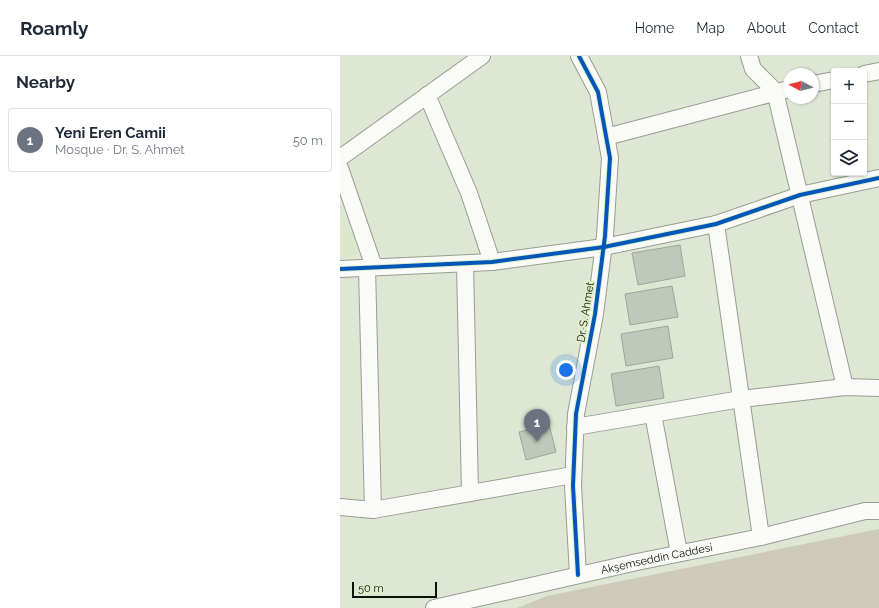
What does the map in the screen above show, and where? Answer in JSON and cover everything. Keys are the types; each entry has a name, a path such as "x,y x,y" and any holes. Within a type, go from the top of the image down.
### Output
{"street":[{"path":"340,158 482,56"},
{"name":"Dr. S. Ahmet","path":"578,575 573,475 575,427 576,414 595,314 604,247 610,158 598,92 579,56"},
{"path":"749,56 753,69 782,90 800,195 845,387"},
{"path":"867,73 879,71"},
{"path":"819,83 831,81"},
{"path":"606,137 782,90"},
{"path":"428,95 469,193 492,262"},
{"path":"340,168 371,267 373,510"},
{"path":"340,269 492,262 604,247 716,224 800,195 879,178"},
{"path":"716,224 761,537"},
{"path":"465,264 470,493"},
{"path":"575,427 741,399 845,387 879,388"},
{"path":"653,414 679,553"},
{"path":"340,507 373,510 573,475"},
{"name":"Akşemseddin Caddesi","path":"434,608 679,553 761,537 865,511 879,510"}],"shaded area":[{"path":"340,210 357,254 340,257"},
{"path":"879,529 879,608 517,608 547,596"}],"building":[{"path":"680,245 685,276 638,285 632,253"},
{"path":"672,286 678,317 630,325 625,294"},
{"path":"668,326 673,358 626,366 621,334"},
{"path":"659,366 664,398 616,406 611,374"},
{"path":"549,424 556,452 526,460 519,432"}],"cycle path":[{"path":"578,575 573,486 576,414 595,314 605,236 610,158 598,92 579,56"},
{"path":"340,269 492,262 604,247 716,224 800,195 879,178"}],"place":[{"name":"Yeni Eren Camii","path":"537,442"}]}
